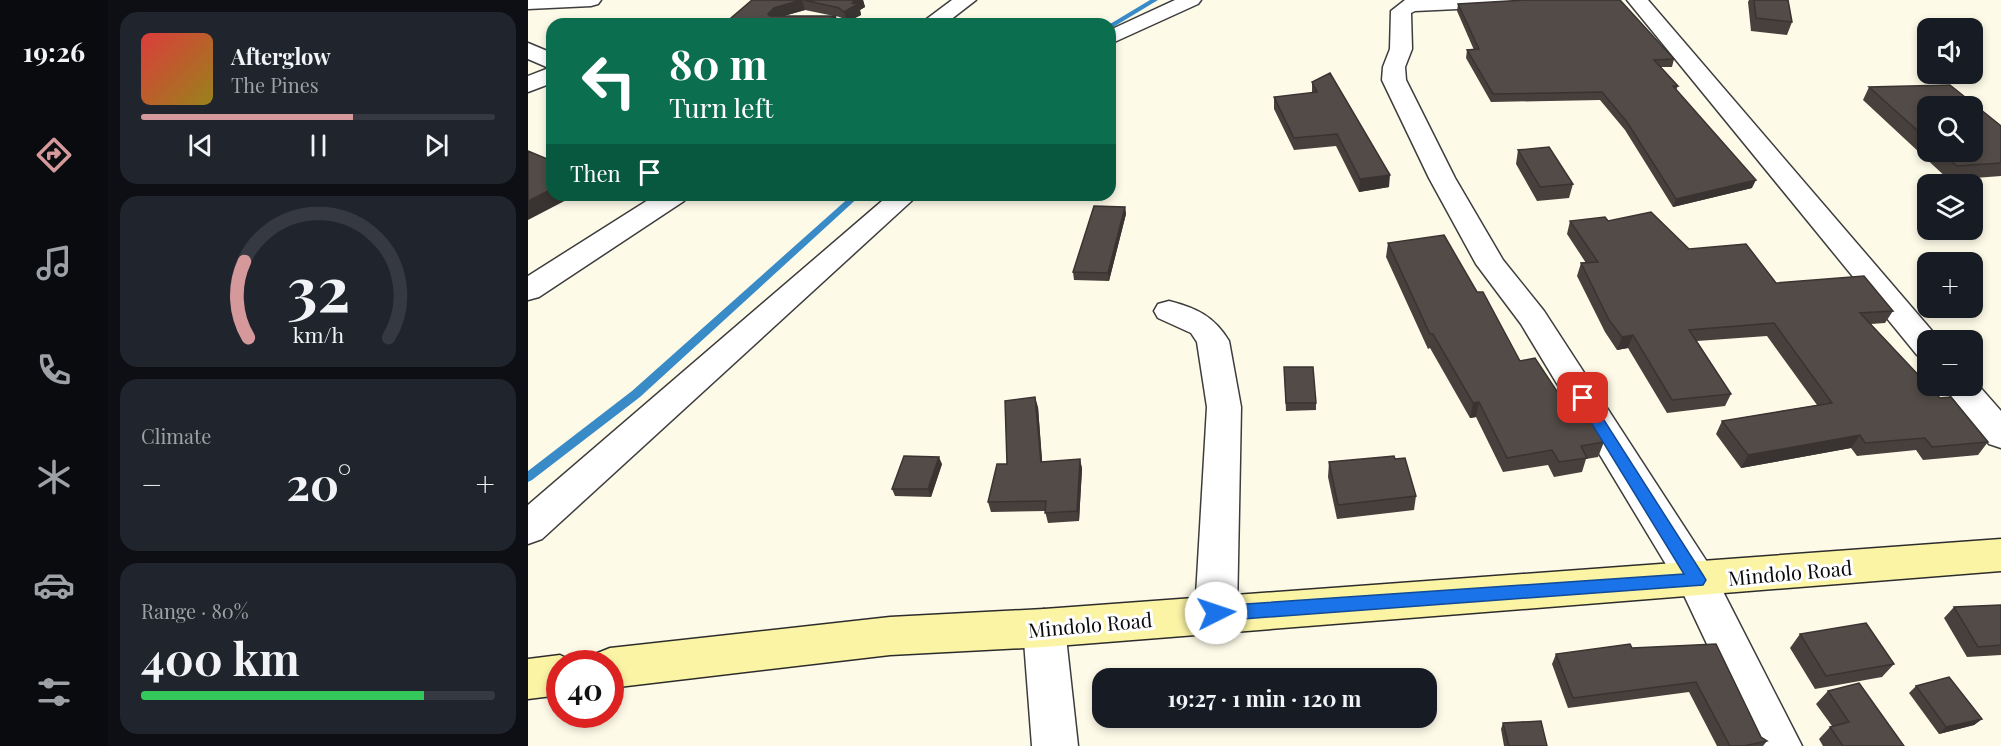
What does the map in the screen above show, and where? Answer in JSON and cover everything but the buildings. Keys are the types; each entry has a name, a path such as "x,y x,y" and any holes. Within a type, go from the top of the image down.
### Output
{"street":[{"path":"528,3 591,0"},
{"path":"940,18 966,0"},
{"path":"1116,35 1191,0"},
{"path":"1521,0 1404,7 1401,11 1401,49 1394,68 1394,80 1442,178 1491,264 1533,318 1697,580 1779,746"},
{"path":"1637,0 1917,334"},
{"path":"528,50 546,59"},
{"path":"528,85 546,77"},
{"path":"528,290 665,201"},
{"path":"528,528 898,201"},
{"path":"1169,310 1202,326 1212,341 1224,407 1216,613"},
{"path":"1968,396 2001,435"},
{"name":"Mindolo Road","path":"624,666 890,636 1044,628 1216,613 1697,580 2001,555"},
{"path":"1044,628 1055,746"},
{"path":"528,679 546,677"}],"waterway":[{"path":"1116,23 1155,0"},
{"path":"528,477 636,394 850,201"}],"route":[{"path":"1216,613 1697,580 1583,398"}]}
